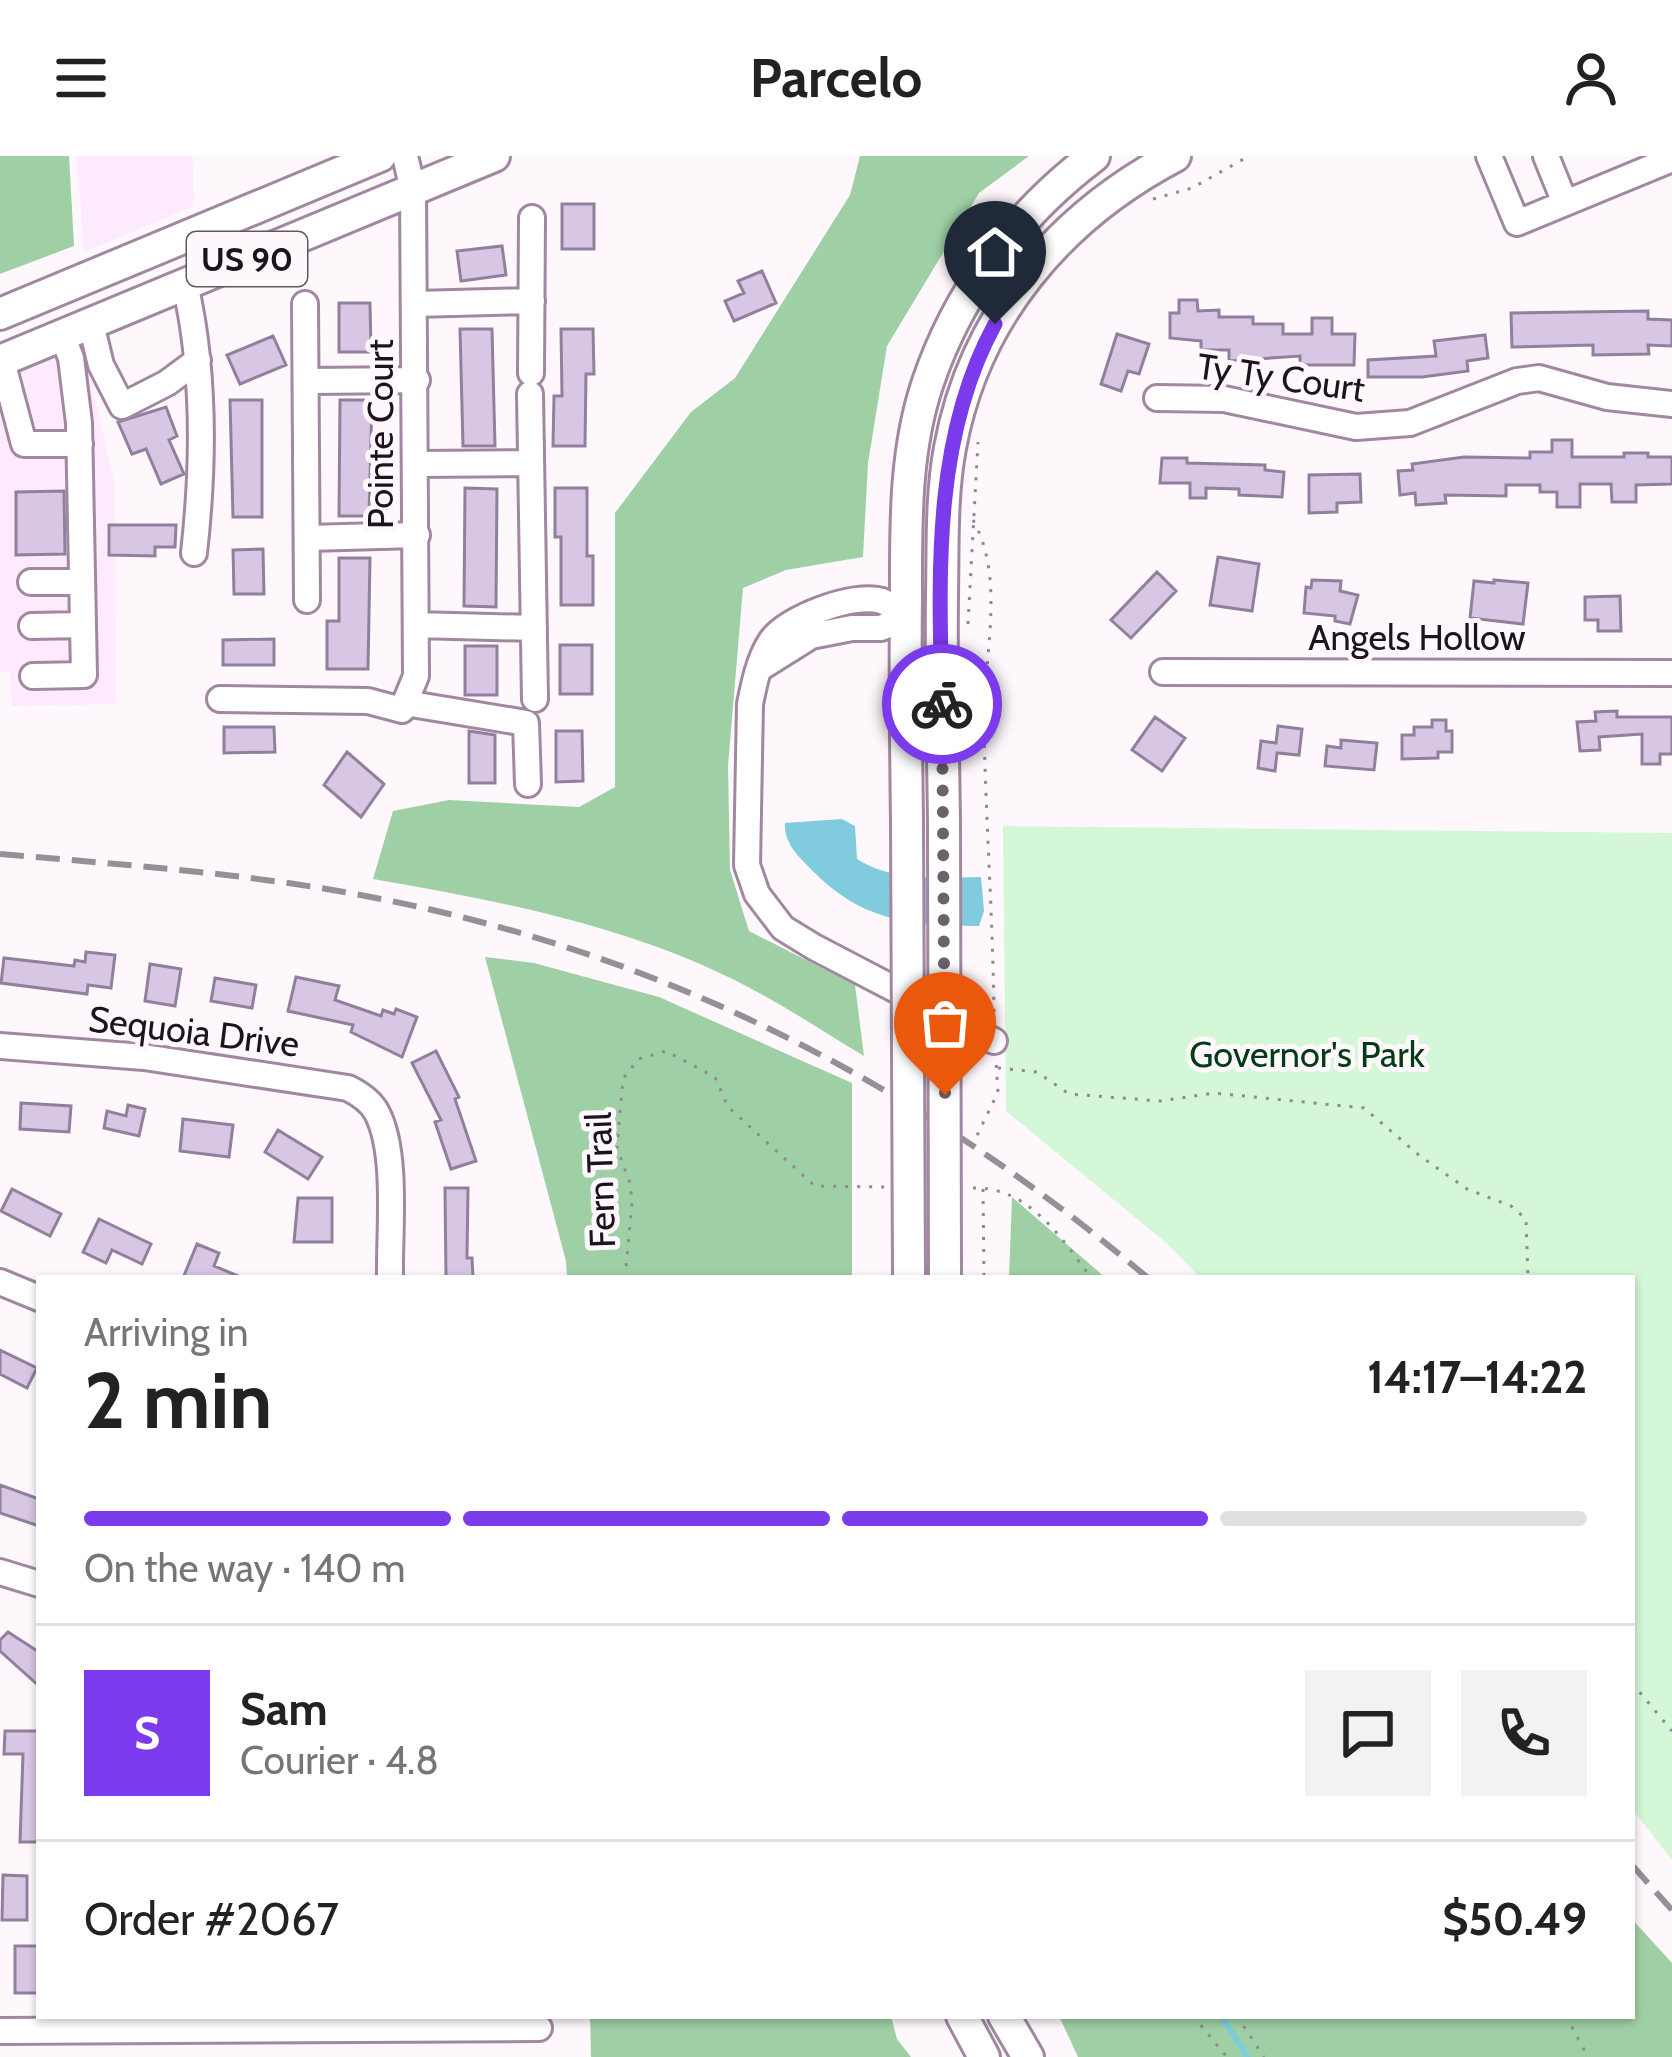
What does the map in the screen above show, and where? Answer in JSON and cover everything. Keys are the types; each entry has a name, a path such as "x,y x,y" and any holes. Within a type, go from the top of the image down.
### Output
{"main road":[{"name":"US 90","path":"0,314 380,156"},
{"name":"US 90","path":"1,361 494,156"},
{"path":"909,1275 906,511 913,447 927,385 968,293 1023,218 1094,156"},
{"path":"945,1275 944,822 955,623 948,467 966,387 1009,299 1055,242 1094,206 1174,156"},
{"path":"1066,177 1094,206"},
{"path":"132,259 149,299"},
{"path":"906,617 955,623"},
{"path":"964,2019 984,2057"},
{"path":"1006,2019 1028,2057"}],"street":[{"name":"Pointe Court","path":"404,707 416,676 417,535 413,190 405,156"},
{"path":"1489,156 1517,223 1672,159"},
{"path":"1546,156 1565,203"},
{"path":"532,218 535,699"},
{"path":"185,284 198,360 200,506 194,553"},
{"path":"416,304 532,301"},
{"path":"305,304 308,600"},
{"path":"76,330 122,406 198,360"},
{"path":"33,676 84,676 80,444 70,358 76,330"},
{"path":"1,361 24,444 80,444"},
{"name":"Ty Ty Court","path":"1157,398 1224,399 1356,428 1409,422 1517,381 1538,378 1606,398 1672,404"},
{"path":"308,381 417,380"},
{"path":"417,464 531,463"},
{"path":"308,538 417,535"},
{"path":"32,582 82,582"},
{"path":"906,617 880,628 811,636 760,668 750,704 747,865 757,894 783,928 994,1041"},
{"path":"32,626 83,625"},
{"path":"416,625 533,628"},
{"name":"Angels Hollow","path":"1163,672 1672,673"},
{"path":"220,699 368,701 526,723 529,784"},
{"name":"Sequoia Drive","path":"0,1046 144,1057 348,1088 372,1105 382,1126 390,1275"},
{"path":"0,1282 36,1297"},
{"path":"0,1572 36,1583"},
{"path":"0,2031 104,2023 208,2030 395,2023 538,2029"},
{"path":"208,2030 208,2057"}],"path":[{"path":"1154,198 1192,188 1249,156"},
{"path":"955,623 979,433"},
{"path":"958,1155 975,1145 978,1128 998,1092 983,700 991,570 986,544 971,517"},
{"name":"Fern Trail","path":"626,1275 632,1203 617,1148 623,1079 638,1058 667,1051 715,1077 728,1107 815,1186 898,1187"},
{"path":"996,1067 1037,1072 1069,1094 1161,1101 1214,1093 1364,1108 1451,1178 1511,1206 1526,1220 1528,1275"},
{"path":"960,1188 983,1187 1031,1204 1089,1275"},
{"path":"983,1187 984,1275"},
{"path":"1635,1687 1672,1730"},
{"path":"1195,2019 1227,2057"},
{"path":"1239,2019 1264,2057"},
{"path":"1568,2019 1588,2057"}],"shaded area":[{"path":"77,156 193,156 194,206 84,252"},
{"path":"83,346 115,485 116,704 12,706 10,672 0,672 0,381"}],"green space":[{"path":"0,156 69,156 74,246 0,274"},
{"path":"860,156 1029,156 979,193 887,346 868,463 863,557 786,570 743,588 728,766 730,870 749,931 855,985 864,1056 761,994 669,951 572,920 373,879 393,811 449,800 579,807 615,787 615,513 691,412 735,378 850,195"},
{"name":"Governor's Park","path":"1003,826 1672,833 1672,1860 1635,1813 1635,1275 1198,1275 1165,1242 1006,1111"},
{"path":"485,957 534,963 659,997 852,1083 852,1275 567,1275"},
{"path":"1012,1197 1102,1275 1009,1275"},
{"path":"1635,1922 1672,1963 1672,2057 1078,2057 1060,2019 1635,2019"},
{"path":"590,2019 892,2019 897,2039 911,2057 591,2057"}],"water":[{"path":"842,819 855,826 857,859 871,866 917,877 981,877 984,911 979,926 906,921 845,898 794,850 785,823"}],"building":[{"path":"562,204 594,204 594,249 562,249"},
{"path":"502,246 506,275 461,281 457,251"},
{"path":"762,271 776,303 734,321 725,301 744,293 738,281"},
{"path":"1179,300 1197,300 1198,311 1219,310 1219,317 1253,317 1253,324 1283,324 1283,334 1312,334 1312,318 1332,318 1332,334 1355,334 1354,365 1300,365 1300,356 1229,361 1229,350 1201,350 1201,341 1170,338 1170,313 1179,313"},
{"path":"339,303 370,303 371,352 339,352"},
{"path":"1648,311 1648,319 1672,320 1672,346 1648,345 1649,354 1593,355 1593,345 1512,347 1511,313"},
{"path":"460,329 492,329 495,446 463,446"},
{"path":"561,329 593,329 594,374 586,374 585,446 553,446 554,396 562,396"},
{"path":"1117,334 1149,344 1139,374 1128,371 1121,391 1101,384"},
{"path":"1485,335 1488,358 1467,361 1468,371 1368,377 1368,360 1436,356 1434,341"},
{"path":"273,336 286,365 240,384 227,355"},
{"path":"230,400 262,400 262,517 233,517"},
{"path":"340,400 372,400 369,516 339,516"},
{"path":"166,407 177,436 169,440 184,474 161,484 146,449 132,454 118,422"},
{"path":"1552,440 1572,440 1572,457 1648,453 1648,457 1672,457 1672,484 1636,485 1636,502 1612,502 1611,484 1580,484 1580,507 1557,507 1557,492 1540,492 1540,485 1506,485 1506,496 1445,495 1446,503 1416,505 1415,493 1400,495 1398,471 1413,470 1412,464 1464,457 1530,458 1530,452 1552,452"},
{"path":"1162,458 1265,465 1265,470 1284,472 1282,497 1206,488 1206,498 1190,498 1190,483 1160,483"},
{"path":"1360,474 1361,502 1337,503 1337,512 1309,513 1309,475"},
{"path":"465,488 497,489 496,607 464,606"},
{"path":"555,488 587,488 593,605 561,605"},
{"path":"64,491 65,554 16,555 16,492"},
{"path":"109,525 176,525 175,547 155,547 155,556 109,555"},
{"path":"263,549 264,594 234,594 233,550"},
{"path":"1218,557 1259,564 1252,611 1210,605"},
{"path":"339,558 370,558 368,669 327,669 327,621 339,621"},
{"path":"1157,572 1176,591 1131,638 1111,620"},
{"path":"1312,580 1341,581 1340,591 1358,595 1350,624 1335,621 1335,616 1304,613 1306,587 1311,588"},
{"path":"1474,581 1528,583 1523,624 1470,618"},
{"path":"1620,596 1621,631 1598,631 1598,620 1585,620 1585,597"},
{"path":"274,639 274,665 223,665 223,640"},
{"path":"560,645 592,645 592,694 560,694"},
{"path":"465,646 497,646 497,695 465,695"},
{"path":"1617,711 1617,717 1672,717 1672,754 1660,754 1660,764 1642,764 1642,734 1599,737 1600,750 1580,751 1577,722 1596,721 1595,712"},
{"path":"1155,717 1185,738 1162,771 1132,750"},
{"path":"1432,720 1446,720 1446,731 1452,731 1452,752 1438,752 1438,758 1402,759 1402,735 1414,735 1414,727 1432,727"},
{"path":"1278,726 1302,729 1299,755 1277,753 1275,771 1258,768 1261,741 1276,743"},
{"path":"224,727 274,727 275,752 224,753"},
{"path":"469,731 495,735 495,783 469,783"},
{"path":"556,731 582,731 583,781 556,782"},
{"path":"1341,740 1377,743 1374,770 1325,766 1327,746 1341,748"},
{"path":"347,752 384,784 361,817 324,785"},
{"path":"86,952 115,955 111,988 88,985 87,994 1,983 4,958 74,966 75,960 85,962"},
{"path":"150,964 181,969 175,1006 145,1001"},
{"path":"296,977 339,986 335,1000 381,1016 383,1010 394,1014 396,1009 417,1017 402,1057 351,1032 353,1025 288,1011"},
{"path":"215,978 256,985 252,1008 211,1001"},
{"path":"436,1051 459,1097 455,1099 476,1161 451,1169 435,1122 441,1120 412,1063"},
{"path":"21,1103 71,1106 69,1132 20,1129"},
{"path":"128,1105 145,1109 139,1136 104,1128 107,1111 126,1116"},
{"path":"183,1119 233,1125 229,1157 180,1151"},
{"path":"278,1130 322,1157 308,1179 265,1152"},
{"path":"445,1188 468,1188 467,1258 472,1258 473,1275 446,1275"},
{"path":"12,1189 61,1214 50,1236 1,1211"},
{"path":"298,1198 332,1198 332,1242 294,1242"},
{"path":"99,1219 151,1244 142,1264 112,1250 106,1263 83,1252"},
{"path":"197,1244 219,1253 214,1266 236,1275 184,1275"},
{"path":"0,1350 36,1368 27,1388 0,1374"},
{"path":"0,1485 36,1498 36,1525 0,1513"},
{"path":"8,1632 36,1650 36,1683 0,1651 0,1640"},
{"path":"5,1731 36,1731 36,1842 20,1842 23,1754 4,1754"},
{"path":"3,1875 27,1876 27,1920 2,1920"},
{"path":"15,1946 36,1946 36,1993 15,1993"}],"waterway":[{"path":"1223,2019 1248,2057"}],"railway":[{"path":"0,854 216,874 344,892 457,916 566,947 671,985 772,1030 870,1082 966,1141 1144,1275"},
{"path":"1635,1868 1672,1910"}],"way so far":[{"path":"942,704 945,1095"}],"route":[{"path":"942,704 944,506 950,448 966,387 995,324"}]}
